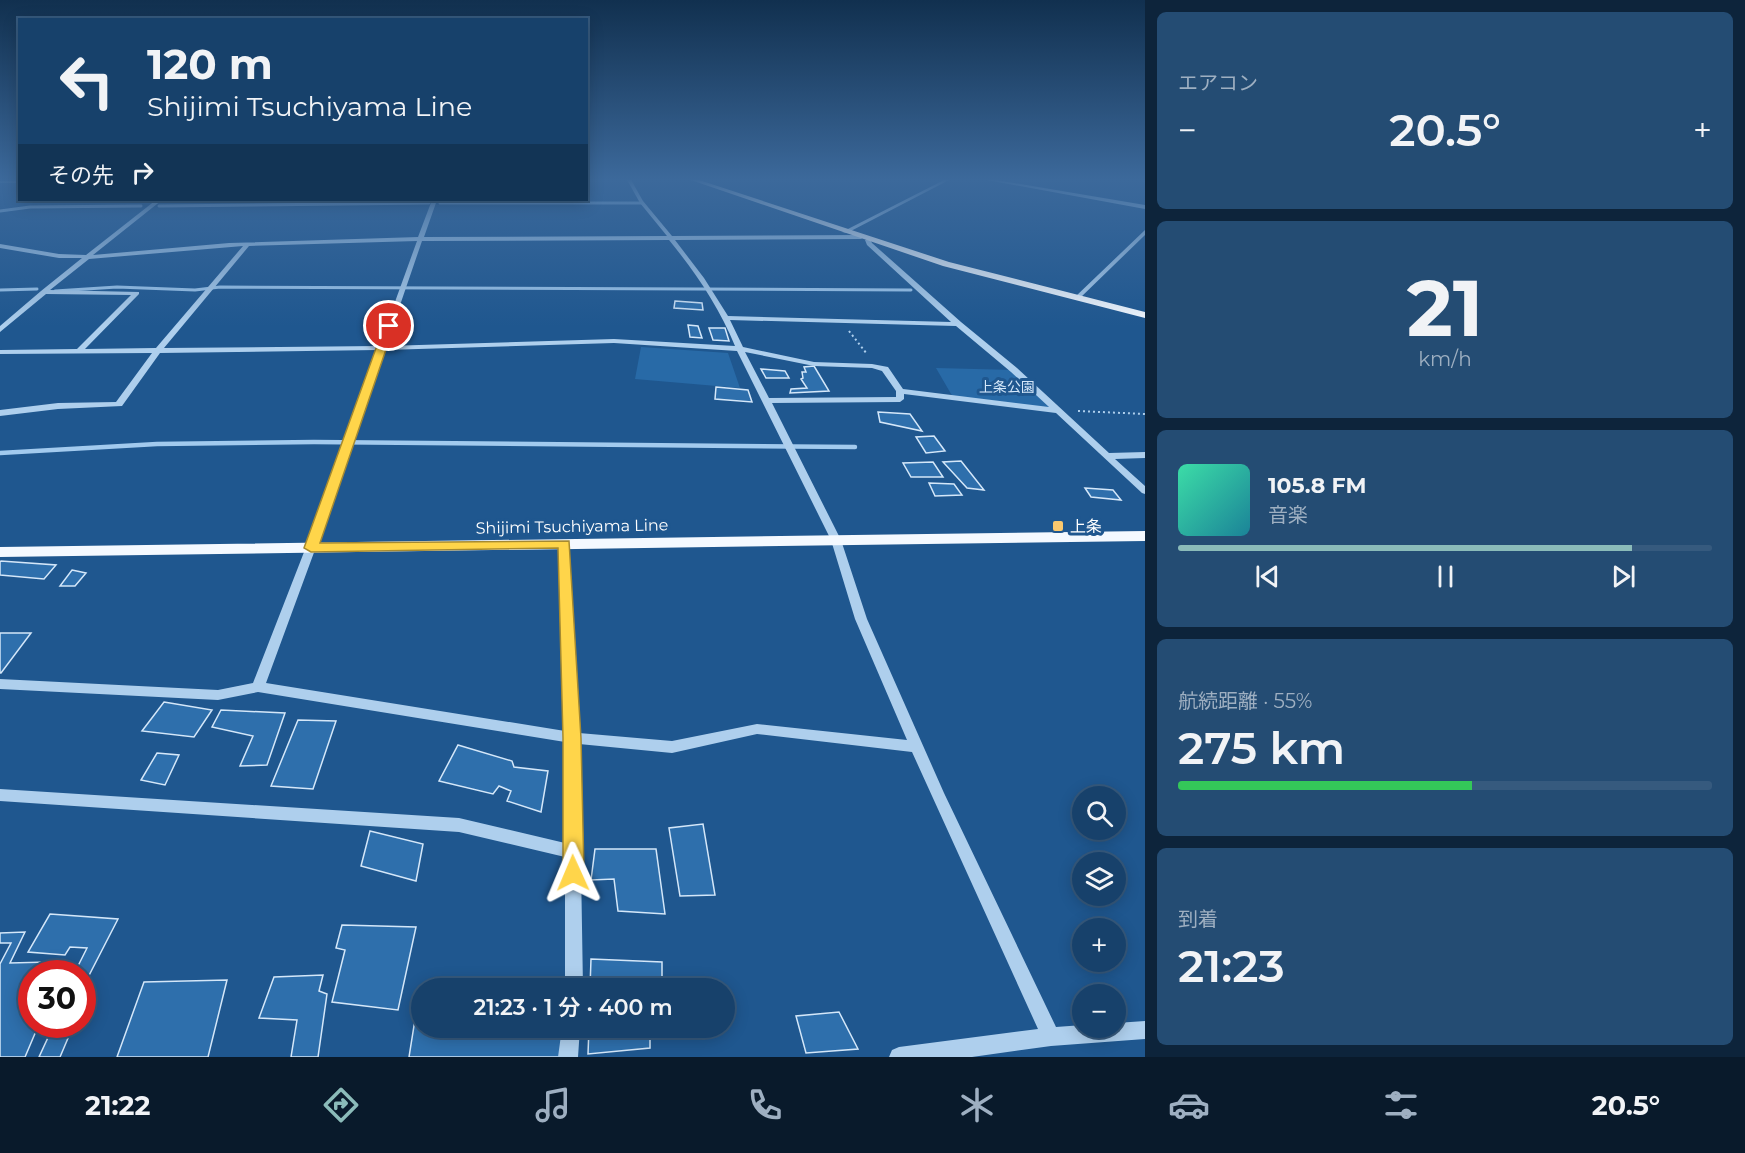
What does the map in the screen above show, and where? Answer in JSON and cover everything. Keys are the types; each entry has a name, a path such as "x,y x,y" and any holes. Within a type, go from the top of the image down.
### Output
{"main road":[{"path":"830,227 985,275 1145,315"},
{"name":"Shijimi Tsuchiyama Line","path":"0,552 1145,536"}],"street":[{"path":"0,330 43,292 125,227"},
{"path":"258,687 311,548 425,227"},
{"path":"662,227 728,318 740,349 836,540 861,619 917,747 1051,1037"},
{"path":"844,232 853,227"},
{"path":"1077,298 1145,232"},
{"path":"0,246 59,256 89,257 248,244 421,239 864,239 1059,411 1145,491"},
{"path":"0,413 58,406 119,404 158,350 248,244"},
{"path":"43,292 137,293 79,351"},
{"path":"728,318 958,324"},
{"path":"0,352 381,348 614,341 740,349 814,364 872,366 885,369 900,391 900,399 766,401"},
{"path":"900,391 1059,411"},
{"path":"1108,456 1145,455"},
{"path":"564,544 572,738 574,978"},
{"path":"0,684 218,695 258,687 572,738 672,747 757,729 917,747"},
{"path":"0,795 459,825 573,852"},
{"path":"899,1057 1051,1037 1145,1030"},
{"path":"568,1057 570,1038"}],"path":[{"path":"840,320 873,362 872,366"},
{"path":"1059,411 1145,414"}],"green space":[{"path":"641,347 728,353 740,388 635,379"},
{"name":"上条公園","path":"936,368 1014,370 1059,411 954,399"}],"building":[{"path":"675,301 702,303 703,310 674,308"},
{"path":"688,325 698,326 702,338 690,337"},
{"path":"709,328 725,328 729,341 713,340"},
{"path":"814,366 829,391 790,393 791,389 807,388 801,379 803,378 802,372 806,372 804,367"},
{"path":"761,369 785,371 789,378 766,378"},
{"path":"716,387 748,390 752,402 715,399"},
{"path":"878,412 910,414 922,431 880,422"},
{"path":"934,436 945,451 926,453 916,437"},
{"path":"961,461 984,490 967,488 943,462"},
{"path":"933,462 943,477 911,477 903,463"},
{"path":"929,483 954,484 962,495 935,496"},
{"path":"1085,488 1113,490 1121,500 1091,497"},
{"path":"0,562 56,565 44,579 0,575"},
{"path":"72,570 86,573 75,586 60,586"},
{"path":"0,633 31,633 1,673 0,673"},
{"path":"164,702 212,710 194,737 142,731"},
{"path":"221,710 285,713 267,765 240,766 253,736 212,727"},
{"path":"298,720 336,721 313,789 271,786"},
{"path":"458,745 512,761 514,767 548,771 541,812 507,801 511,791 499,786 493,794 439,781"},
{"path":"157,753 179,755 165,785 141,780"},
{"path":"703,824 715,895 680,896 669,828"},
{"path":"370,831 423,844 416,881 361,866"},
{"path":"595,849 656,849 665,914 618,911 614,879 591,880"},
{"path":"50,914 118,919 96,962 81,960 87,948 70,947 65,955 28,952"},
{"path":"342,925 416,927 398,1010 332,1002 345,950 336,948"},
{"path":"25,932 10,963 18,963 18,1038 33,1038 25,1057 0,1057 0,964 11,943 0,943 0,933"},
{"path":"591,959 662,962 662,978 590,978"},
{"path":"323,975 319,991 327,994 318,1057 291,1057 297,1020 259,1018 274,977"},
{"path":"227,980 208,1057 117,1057 144,982"},
{"path":"839,1012 858,1049 806,1053 796,1016"},
{"path":"48,1038 68,1038 60,1057 39,1057"},
{"path":"412,1038 562,1038 560,1057 409,1057"},
{"path":"589,1038 650,1038 650,1048 588,1054"}],"waterway":[{"path":"55,291 117,287 195,290 220,287 911,290"},
{"path":"0,290 37,289"},
{"path":"0,453 157,444 314,442 855,447"}],"place":[{"name":"上条","path":"1058,526"}],"route":[{"path":"389,326 311,548 564,544 572,738 573,873"}]}
